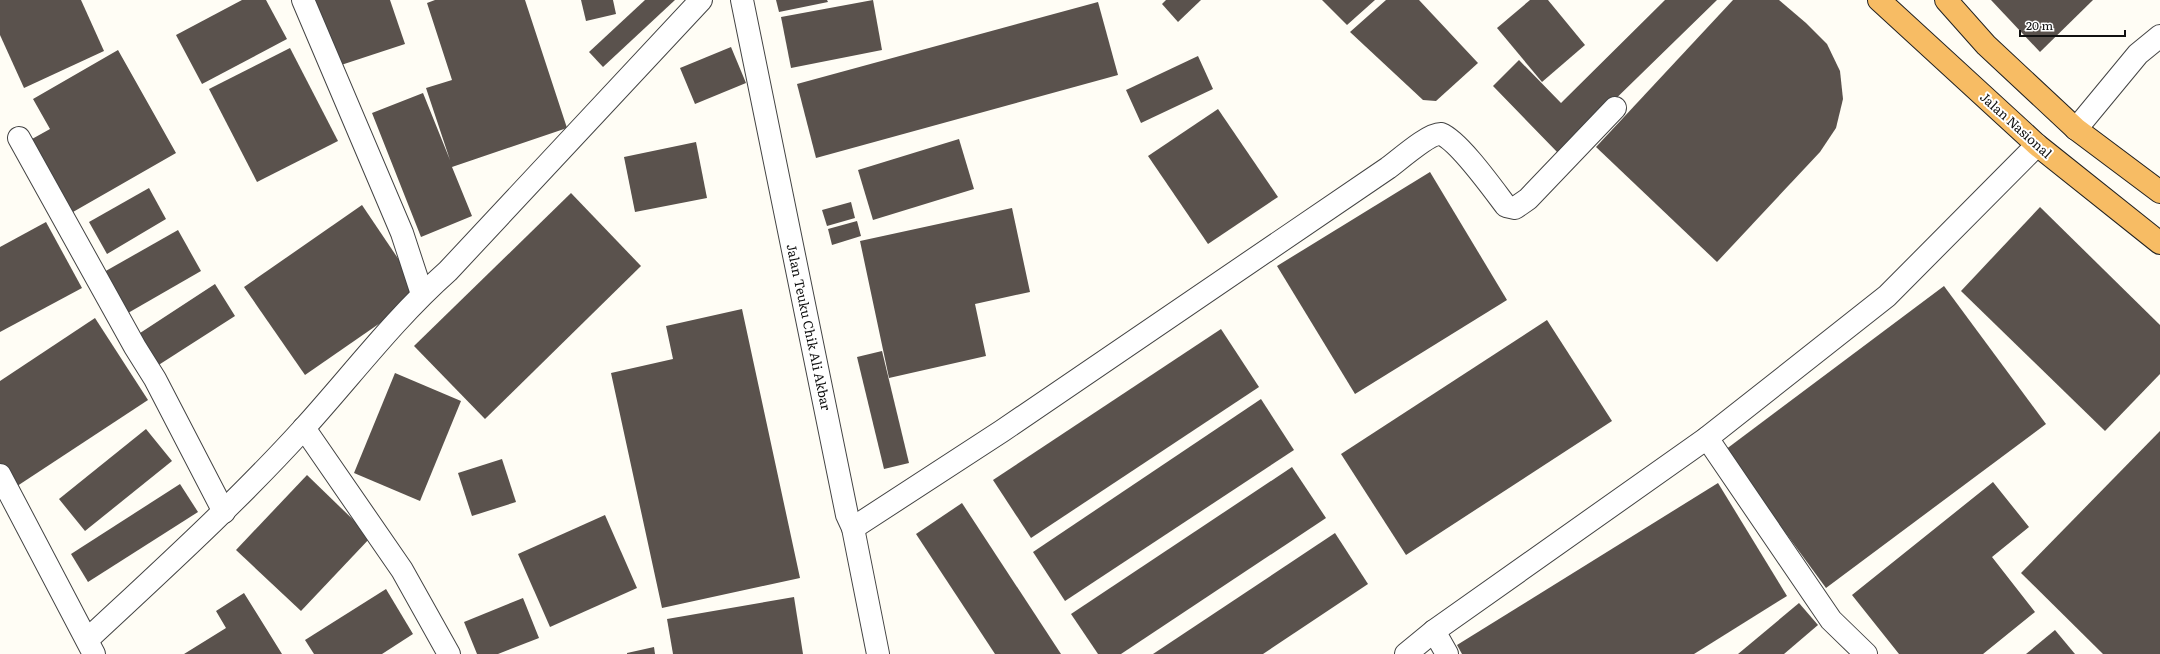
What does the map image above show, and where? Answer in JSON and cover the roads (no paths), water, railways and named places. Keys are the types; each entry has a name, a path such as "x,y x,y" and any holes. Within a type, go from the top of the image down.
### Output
{"highway":[{"name":"Jalan Nasional","path":"1879,0 2037,146 2160,243"},
{"path":"1946,0 1986,45 2015,70 2076,129 2160,192"}],"street":[{"path":"303,0 402,233 422,294"},
{"path":"0,475 91,646 224,512 304,428 422,294 448,271 701,0"},
{"name":"Jalan Teuku Chik Ali Akbar","path":"742,0 847,515 853,528 878,654"},
{"path":"2076,129 2138,54 2160,36"},
{"path":"853,528 1002,431 1388,168 1430,136 1441,134 1450,139 1483,176 1506,206 1515,208 1528,199 1614,108"},
{"path":"19,138 135,347 155,379 224,512"},
{"path":"1406,654 1434,631 1707,438 1887,296 2037,146"},
{"path":"304,428 402,570 449,654"},
{"path":"1707,438 1831,620 1866,654"},
{"path":"1434,631 1447,654"}]}
